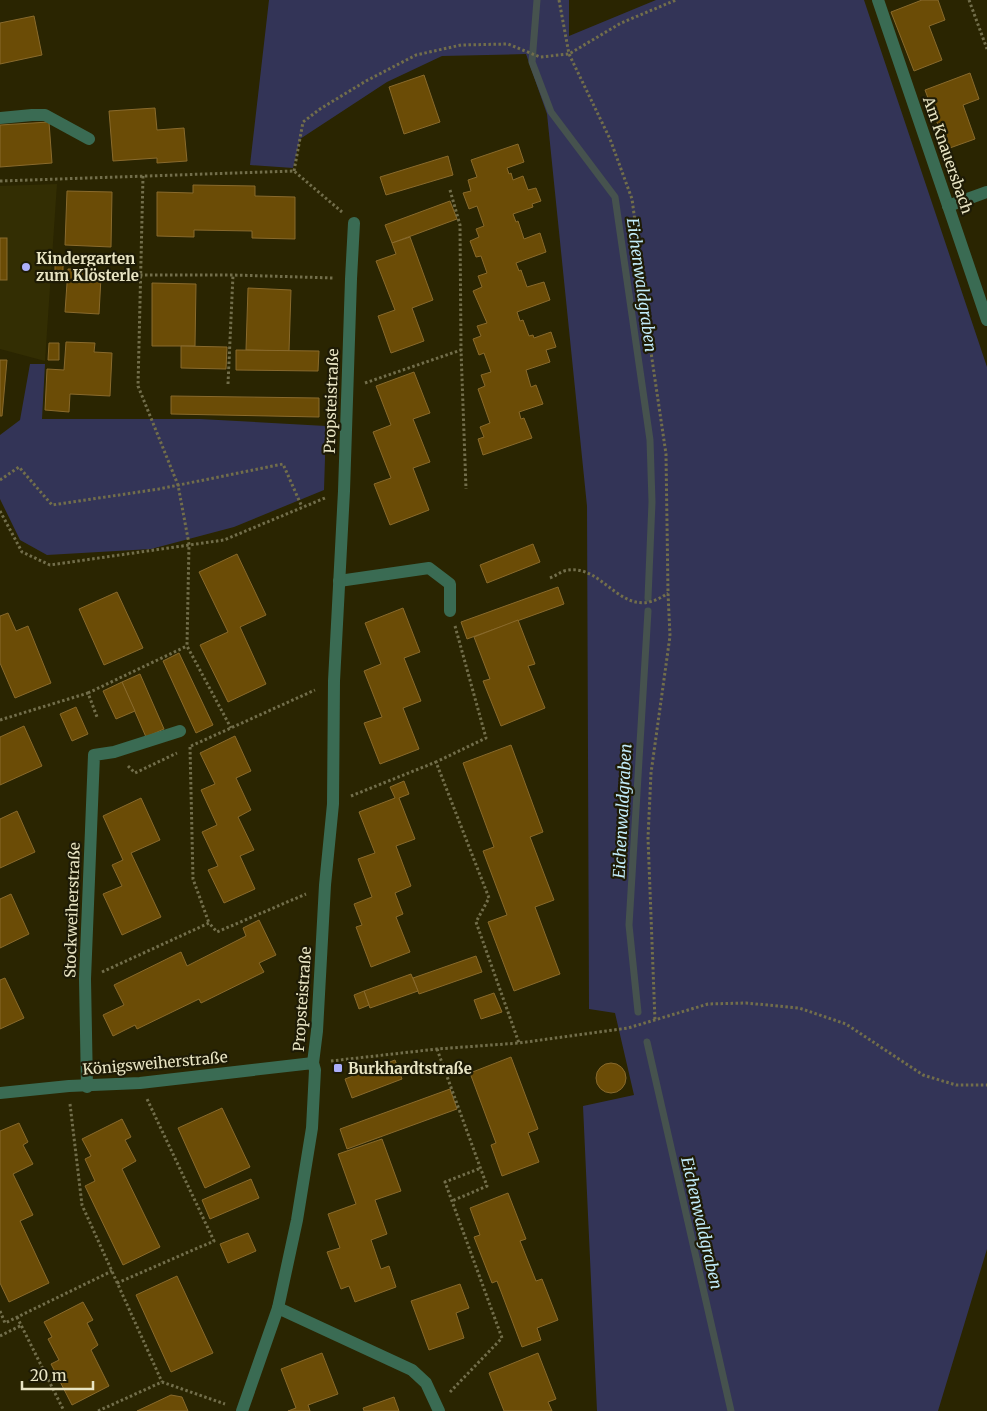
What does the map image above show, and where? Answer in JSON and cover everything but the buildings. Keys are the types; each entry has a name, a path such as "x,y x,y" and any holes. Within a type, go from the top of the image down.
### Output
{"street":[{"name":"Am Knauersbach","path":"878,0 987,320"},
{"path":"0,118 45,115 89,139"},
{"path":"948,206 987,192"},
{"name":"Propsteistraße","path":"242,1410 278,1308 297,1220 312,1128 315,1070 313,1063 317,1031 325,885 333,804 334,681 344,491 350,279 354,223"},
{"path":"339,580 429,568 450,584 450,611"},
{"path":"114,752 180,731"},
{"name":"Stockweiherstraße","path":"87,1087 85,979 94,755 114,752"},
{"name":"Königsweiherstraße","path":"0,1093 69,1086 87,1087 140,1083 313,1063"},
{"path":"278,1308 412,1370 426,1383 438,1409"}],"path":[{"path":"559,0 569,54 610,138 632,199 648,332 666,454 670,636 651,773 648,838 655,1021"},
{"path":"294,171 303,122 320,109 366,81 416,55 461,45 508,44 540,58 569,54 621,23 676,0"},
{"path":"969,0 987,49"},
{"path":"0,181 294,171 354,223"},
{"path":"143,176 138,386 178,485 189,544 188,646 231,728"},
{"path":"450,190 460,225 461,350 466,489"},
{"path":"140,275 233,275 350,279"},
{"path":"228,384 233,275"},
{"path":"347,389 461,350"},
{"path":"0,480 19,467 52,505 178,485 283,464 302,507"},
{"path":"0,511 22,552 50,565 224,540 344,491"},
{"path":"550,578 565,571 589,573 614,593 643,604 656,601 668,592"},
{"path":"333,804 436,762 486,738 450,611"},
{"path":"0,720 88,692 188,646"},
{"path":"114,752 135,773 334,681"},
{"path":"88,692 97,718"},
{"path":"190,747 193,878 209,923 217,932 325,885"},
{"path":"436,762 490,898 476,922 519,1043"},
{"path":"85,979 209,923"},
{"path":"313,1063 437,1049 519,1043 628,1028 708,1004 746,1003 799,1008 846,1024 923,1075 956,1085 987,1086"},
{"path":"437,1049 487,1186 452,1201"},
{"path":"117,1284 214,1241 140,1083"},
{"path":"69,1086 82,1205 162,1382"},
{"path":"438,1409 502,1338 445,1182 482,1168"},
{"path":"0,1311 5,1323 112,1271"},
{"path":"17,1317 64,1411"},
{"path":"0,1336 22,1325"},
{"path":"98,1411 162,1382 242,1410"}],"shaded area":[{"path":"269,0 569,0 569,36 656,0 864,0 987,367 987,1249 938,1411 597,1411 583,1106 634,1095 615,1013 589,1009 587,506 547,114 526,54 442,56 387,82 300,139 293,168 250,165"},
{"name":"Kindergarten zum Klösterle","path":"57,184 45,361 0,349 0,186"},
{"path":"30,364 45,364 42,419 200,419 326,426 324,490 234,527 151,549 47,555 20,540 0,499 0,435 20,420"}],"waterway":[{"name":"Eichenwaldgraben","path":"537,0 532,62 551,112 615,197 650,440 652,502 648,598"},
{"name":"Eichenwaldgraben","path":"638,1012 629,925 648,611"},
{"name":"Eichenwaldgraben","path":"647,1042 731,1411"}],"place":[{"name":"Kindergarten zum Klösterle","path":"26,267"},
{"name":"Burkhardtstraße","path":"338,1068"}]}
